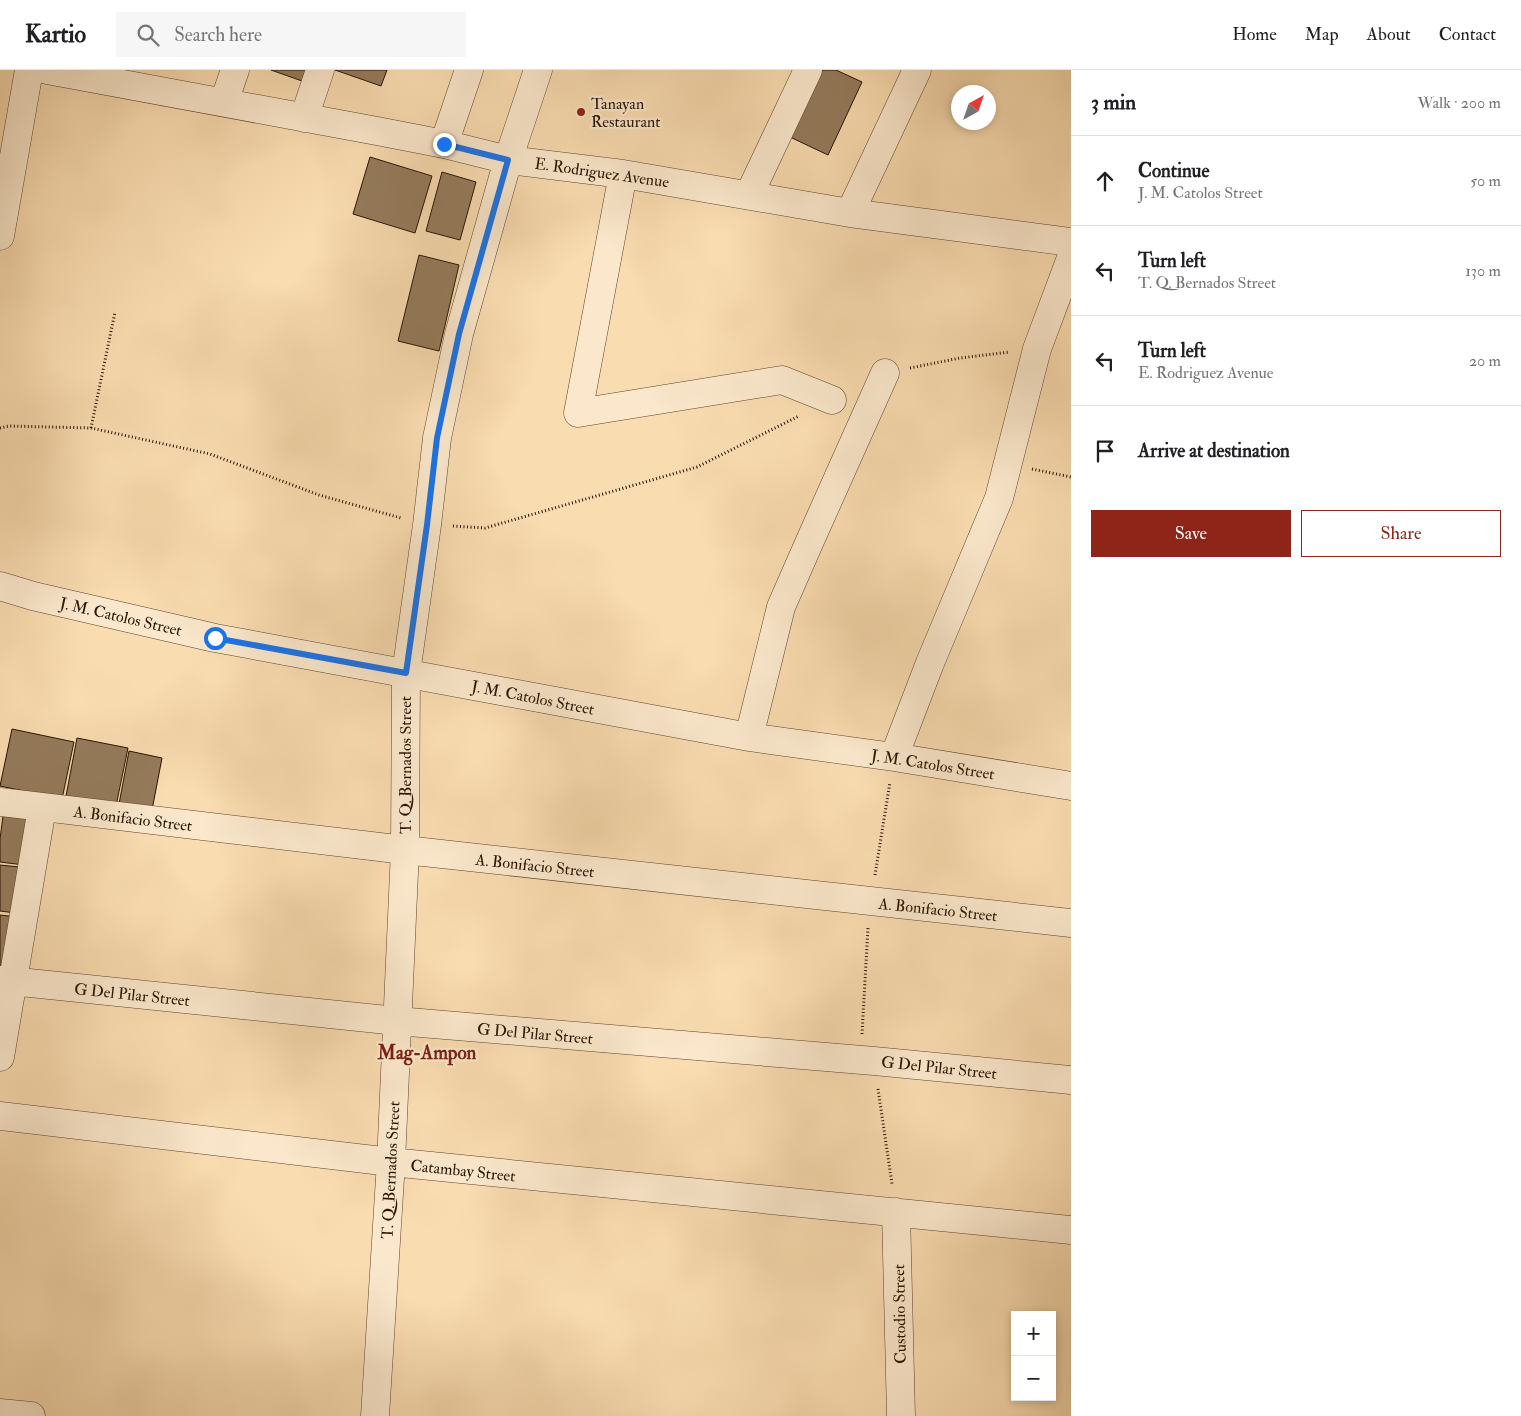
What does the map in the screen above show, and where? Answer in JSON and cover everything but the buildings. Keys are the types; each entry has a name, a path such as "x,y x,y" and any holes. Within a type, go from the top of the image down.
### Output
{"street":[{"path":"0,236 29,70"},
{"name":"E. Rodriguez Avenue","path":"46,70 120,77 224,102 444,144 508,160 623,174 850,213 1071,242"},
{"path":"224,102 235,70"},
{"path":"304,118 320,70"},
{"path":"444,144 469,70"},
{"name":"T. Q. Bernados Street","path":"375,1416 391,1162 405,850 406,673 437,438 459,334 508,160 538,70"},
{"path":"749,195 808,70"},
{"path":"850,213 917,70"},
{"path":"623,174 578,413 782,380 832,400"},
{"path":"894,757 930,662 999,498 1037,348 1071,258"},
{"path":"748,737 781,608 885,373"},
{"name":"J. M. Catolos Street","path":"0,586 33,596 215,638 748,737 894,757 1071,786"},
{"name":"A. Bonifacio Street","path":"0,802 405,850 1071,923"},
{"path":"0,1057 7,981 42,808"},
{"name":"G Del Pilar Street","path":"7,981 397,1021 874,1061 1071,1080"},
{"name":"Catambay Street","path":"0,1116 391,1162 1071,1230"},
{"name":"Custodio Street","path":"896,1212 901,1416"},
{"path":"0,1414 31,1416"}],"path":[{"path":"91,428 115,312"},
{"path":"885,373 960,358 1037,348"},
{"path":"0,428 9,426 91,428 210,454 319,496 427,525 485,528 697,466 832,400"},
{"path":"1007,464 1071,477"},
{"path":"874,1061 896,1212"}],"place":[{"name":"Tanayan Restaurant","path":"581,112"}],"district":[{"name":"Mag-Ampon","path":"427,1052"}],"route":[{"path":"215,638 406,673 437,438 459,334 508,160 444,144"}]}
